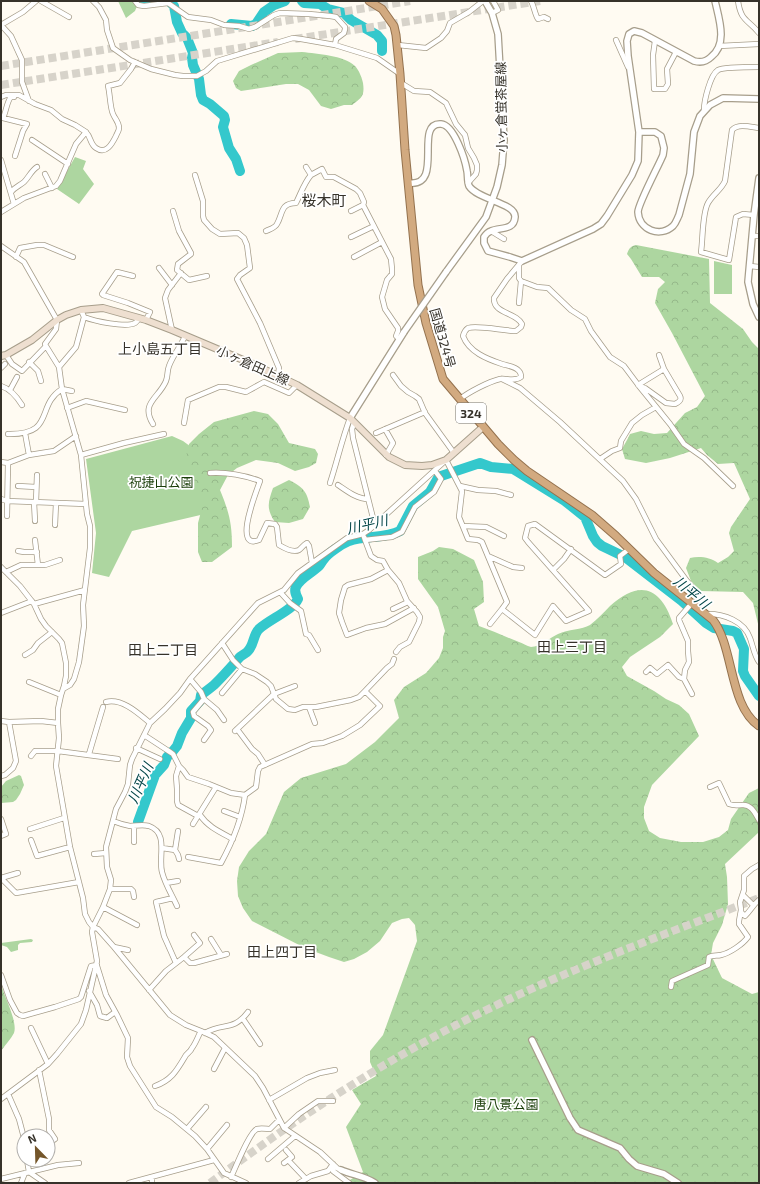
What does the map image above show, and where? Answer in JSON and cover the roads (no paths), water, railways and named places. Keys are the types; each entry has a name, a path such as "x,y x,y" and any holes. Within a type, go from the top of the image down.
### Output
{"highway":[{"name":"国道324号","path":"369,1 382,9 389,18 394,26 398,45 405,150 418,285 433,349 443,380 498,444 520,465 592,515 654,573 705,612 718,626 743,707 751,719 759,726"}],"main road":[{"name":"小ヶ倉田上線","path":"3,355 32,340 57,320 81,310 103,308 143,319 172,330 297,385 350,418 386,455 400,463 412,466 432,465 446,460 483,427"}],"street":[{"path":"29,100 22,82 22,60 11,36 1,25 23,12 36,1"},
{"path":"40,1 69,17"},
{"path":"93,1 99,7 106,20 107,30 113,48 130,60 164,73 183,76 198,75 206,71 217,61 293,38 335,45 377,58 400,74"},
{"path":"135,1 138,5 144,6 168,3 188,17 211,20 224,25 239,26 249,29 255,27 274,14 280,13 330,16 340,20 346,29 344,33 336,39 335,45"},
{"path":"398,45 426,48 441,38 447,31 450,23 484,1"},
{"name":"小ヶ倉蛍茶屋線","path":"399,339 486,217 502,165 504,140 498,34 492,13 484,1"},
{"path":"492,13 498,10 493,1"},
{"path":"531,1 537,18 544,17 548,19"},
{"path":"460,399 469,393 499,379 518,379 521,376 519,370 512,366 492,361 470,348 463,334 467,328 516,331 521,327 522,324 518,318 500,310 494,302 494,298 507,279 521,263 601,224 632,175 638,161 639,132 629,68 627,41 630,33 634,31 642,32 655,41 694,62 699,63 708,60 719,49 721,39 721,31 715,1"},
{"path":"738,1 741,13 745,20 759,33"},
{"path":"616,40 629,68"},
{"path":"655,41 653,56 654,89 665,88 668,84 667,69 676,52"},
{"path":"719,46 759,44"},
{"path":"1,97 14,94 19,95 51,110 62,119 86,132 90,141 97,149 106,150 111,146 119,130 117,118 113,114 108,86 120,83 135,62"},
{"path":"704,110 704,102 713,75 719,69 759,67"},
{"path":"401,83 414,91 430,92 446,103 456,124 464,135 468,148 477,165 476,174 468,183"},
{"path":"15,156 23,131 27,124 3,118 9,98 20,98 27,102 29,100"},
{"path":"639,132 655,132 661,136 664,151 640,206 639,216 642,223 648,229 657,232 664,231 672,227 677,221 679,215 690,174 696,123 704,110 723,98 759,99"},
{"path":"409,183 415,184 423,180 426,174 429,132 431,128 440,124 446,126 455,137 465,164 468,183 474,191 481,196 511,208 515,214 513,223 508,227 491,231 486,234 483,240 486,249 492,253 510,257 521,263"},
{"path":"754,215 743,214 736,217 729,260 701,252 706,208 711,198 722,188 725,181 732,130 738,126 759,128"},
{"path":"1,212 24,198 56,186 60,181 76,144 86,132"},
{"path":"32,140 68,164"},
{"path":"1,160 14,204"},
{"path":"306,167 311,175"},
{"path":"11,192 14,188 24,182 32,171 37,168"},
{"path":"266,231 276,225 284,208 290,203 296,203 306,180 311,175 322,169 326,177 334,177 358,191 364,202 363,205 391,259 392,274 387,280 382,297 385,309 398,328 396,336 399,339 350,418 344,432 330,483"},
{"path":"45,174 52,188"},
{"path":"195,175 203,201 203,216 208,225 220,234 238,233 244,238 247,245 250,268 237,279 260,323 279,368 278,376"},
{"path":"759,178 754,215 756,236 748,276 753,304 759,317"},
{"path":"351,211 363,205"},
{"path":"173,210 179,231 191,252 191,254 178,264 178,270 189,280 207,276"},
{"path":"351,237 374,226"},
{"path":"491,231 504,239"},
{"path":"354,258 382,242"},
{"path":"16,256 20,248 44,245 73,257"},
{"path":"1,246 24,262 57,320 56,329 45,344 46,346 22,371 3,355"},
{"path":"519,303 521,281 519,278 521,263"},
{"path":"750,266 759,267"},
{"path":"158,268 172,285"},
{"path":"84,318 93,321 128,325 143,319 150,312 128,303 103,296 102,294 117,272 133,276"},
{"path":"172,330 165,298 166,294 181,273"},
{"path":"521,281 537,287 548,288 571,310 585,319 591,331 610,357 624,366 684,444 704,458 733,486"},
{"path":"59,367 76,348 84,318 81,310"},
{"path":"153,424 148,416 149,407 166,381 168,368 185,336"},
{"path":"46,346 59,367 62,389 82,455 86,504 90,526 83,605 84,626 79,662 74,679 70,685 63,689"},
{"path":"639,386 645,388 666,402 671,404 678,403 681,398 664,368 659,355"},
{"path":"29,362 38,371 41,381"},
{"path":"1,368 5,364"},
{"path":"639,386 664,368"},
{"path":"393,375 401,386 419,400 425,412 454,453"},
{"path":"10,390 17,378"},
{"path":"502,379 520,388 560,422 622,481 636,499 656,539 700,596 705,612 733,620 743,627 749,636 756,658 759,662"},
{"path":"184,423 188,400 219,387 226,387 246,392 264,382 289,393 297,385"},
{"path":"1,386 10,390 22,405"},
{"path":"8,434 25,433 35,428 40,423 53,396 62,389 72,391"},
{"path":"67,408 86,402 125,410"},
{"path":"600,459 612,451 620,448 620,441 632,423 656,407"},
{"path":"376,433 425,412"},
{"path":"354,423 352,429 353,438 375,526"},
{"path":"385,429 393,443 386,455"},
{"path":"25,433 29,455"},
{"path":"82,455 124,443 164,434"},
{"path":"1,462 8,463 29,455 54,451 76,436"},
{"path":"246,1183 224,1173 207,1149 187,1129 156,1107 130,1066 127,1058 128,1038 106,995 97,964 97,956 92,932 93,927 104,907 110,889 111,880 107,867 106,847 116,809 128,784 130,765 136,748 150,723 180,693 190,679 258,603 286,588 298,573 346,538 363,534 375,526 446,460 462,491 459,517 468,539 482,542 507,602 490,624"},
{"path":"7,516 8,463"},
{"path":"365,540 392,537 402,532 415,507 434,492 441,479 435,470"},
{"path":"210,473 236,474 260,481 248,515 247,537 254,541 259,540 268,523 274,524 277,527 279,545 286,549 295,551 304,544 307,544 312,563"},
{"path":"35,521 37,475"},
{"path":"338,485 348,492 363,499 368,499"},
{"path":"18,486 36,487"},
{"path":"460,486 478,490 496,491 511,495"},
{"path":"1,499 7,501 86,504"},
{"path":"55,525 56,503"},
{"path":"502,609 535,635 553,606 566,622 589,611 525,538 528,526 535,524 606,574 620,564 620,556 629,549"},
{"path":"463,526 486,528 504,536"},
{"path":"363,534 371,556 377,560 383,561 388,570 399,583 408,602 420,617 409,642 400,647 396,652"},
{"path":"35,540 38,565"},
{"path":"553,570 571,549"},
{"path":"18,551 37,552"},
{"path":"488,556 513,567 522,568"},
{"path":"6,572 21,566 45,565 60,560"},
{"path":"1,567 20,586 33,603 41,619 59,639 64,648 66,676 58,709 60,738 56,766 70,847 83,898 85,914 89,922 114,947 170,1015 186,1025 214,1038 254,1076 284,1128 320,1152 341,1170 350,1174 368,1178 375,1183"},
{"path":"388,570 371,579 348,584 345,588 339,613 347,635 366,628 385,624 414,608"},
{"path":"1,613 85,590"},
{"path":"280,592 290,603 301,611 306,634 309,635 318,650"},
{"path":"393,609 408,602"},
{"path":"692,603 679,618 688,641 689,662 685,670 684,679 692,694"},
{"path":"25,655 33,650 38,643 52,632"},
{"path":"222,643 235,662 242,669 255,674 267,682 276,699 288,709 295,710 303,707 351,700 358,697 392,664 394,659"},
{"path":"646,672 650,668 657,674 668,665 679,677 684,679"},
{"path":"222,692 242,669"},
{"path":"190,679 224,720"},
{"path":"29,682 61,695"},
{"path":"265,765 258,754 236,730 274,694 294,686"},
{"path":"144,735 172,753 179,766 188,777 231,793 245,794 256,787 260,767 312,744 323,743 342,736 360,725 380,706 365,691"},
{"path":"203,695 193,712 194,716 211,730 204,740"},
{"path":"90,754 104,705 113,701 126,706 150,723"},
{"path":"309,707 316,723"},
{"path":"1,720 9,722 41,721 58,723"},
{"path":"1,776 5,775 13,768 16,761 9,722"},
{"path":"136,748 158,758 153,763"},
{"path":"31,756 36,751 58,751 118,758"},
{"path":"179,766 176,776 178,805 199,815 214,829 233,839"},
{"path":"710,787 719,783 729,804 733,806 745,804 749,806 759,820"},
{"path":"193,824 216,787"},
{"path":"188,857 221,863 233,839 245,794"},
{"path":"224,811 240,817"},
{"path":"30,829 64,818"},
{"path":"1,836 6,834 2,819"},
{"path":"112,821 134,826 142,824 149,826 158,833 161,839 162,848 160,862 162,872 177,906"},
{"path":"134,826 134,842"},
{"path":"178,831 175,850 179,859"},
{"path":"31,840 37,856 70,847"},
{"path":"162,848 175,850"},
{"path":"94,854 106,853"},
{"path":"671,988 672,981 708,966 708,957 721,955 728,952 745,940 748,936 739,924 741,912 740,902 744,890 744,876 759,865"},
{"path":"18,873 1,878 16,893 79,882"},
{"path":"166,883 178,881"},
{"path":"110,889 131,890 133,891 134,897"},
{"path":"743,895 753,905"},
{"path":"173,898 156,902 164,936 176,963"},
{"path":"741,912 745,916 752,910 753,905 759,900"},
{"path":"104,907 137,926"},
{"path":"149,990 158,978 184,958 200,943 194,935"},
{"path":"211,939 221,955"},
{"path":"114,947 128,950"},
{"path":"184,958 190,963 194,963 227,954"},
{"path":"1,975 14,1008 20,1016 23,1016 55,1008 81,998 90,968 91,966 97,964"},
{"path":"1,1099 48,1064 81,1024 86,1010 89,991 97,964"},
{"path":"89,991 97,1005 100,1016 107,1018 115,1012"},
{"path":"155,1086 163,1084 177,1071 203,1032 217,1027 232,1025 243,1019 248,1012"},
{"path":"243,1019 260,1044"},
{"path":"31,1028 48,1064"},
{"path":"532,1040 570,1118 578,1130 620,1148 628,1159 637,1166 664,1174 678,1183"},
{"path":"214,1070 225,1048"},
{"path":"39,1070 49,1119 49,1128"},
{"path":"269,1100 308,1078 320,1073 335,1070"},
{"path":"8,1094 21,1128"},
{"path":"284,1128 299,1114 318,1101 334,1102"},
{"path":"187,1129 206,1107"},
{"path":"231,1177 243,1150 254,1131 258,1129 270,1129 279,1120"},
{"path":"207,1149 227,1125"},
{"path":"268,1159 295,1136"},
{"path":"286,1150 292,1157 286,1161 306,1179"},
{"path":"129,1183 214,1160"},
{"path":"1,1179 58,1165 79,1163"},
{"path":"299,1183 317,1174 328,1171 333,1164"},
{"path":"333,1164 333,1171 349,1183"},
{"path":"21,1183 27,1173 27,1168"},
{"path":"27,1173 45,1183"},
{"path":"152,1177 152,1183"}],"waterway":[{"path":"140,1 144,3 160,1"},
{"path":"169,1 174,6 177,22 182,33 187,38 193,53 193,65 199,79 203,100 224,116 225,120 223,127 229,148 236,159 240,171"},
{"path":"231,24 252,26 256,24 264,12 274,5 285,1"},
{"path":"302,1 304,3 320,4 328,9 344,13 351,20 377,35 382,41 382,51"},
{"name":"川平川","path":"138,822 155,775 164,765 167,757 177,746 182,733 191,718 191,711 200,701 201,695 214,685 240,657 250,649 259,629 286,611 295,603 298,599 295,588 300,581 319,566 329,554 346,542 355,539 388,535 400,531 413,506 430,492 438,478 480,463 491,467 513,469 565,501 585,517 593,536 602,546 625,557 682,601 706,623 714,628 737,633 744,649 743,671 759,696"}],"tunnel":[{"path":"1,66 410,1"},
{"path":"295,39 540,1"},
{"path":"1,85 278,42"},
{"path":"210,1183 305,1115 371,1073 439,1034 509,999 579,968 759,898"}],"district":[{"name":"桜木町","path":"324,200"},
{"name":"上小島五丁目","path":"160,348"},
{"name":"田上三丁目","path":"572,646"},
{"name":"田上二丁目","path":"163,649"},
{"name":"田上四丁目","path":"282,951"}],"park label":[{"name":"祝捷山公園","path":"161,482"},
{"name":"唐八景公園","path":"506,1104"}]}
